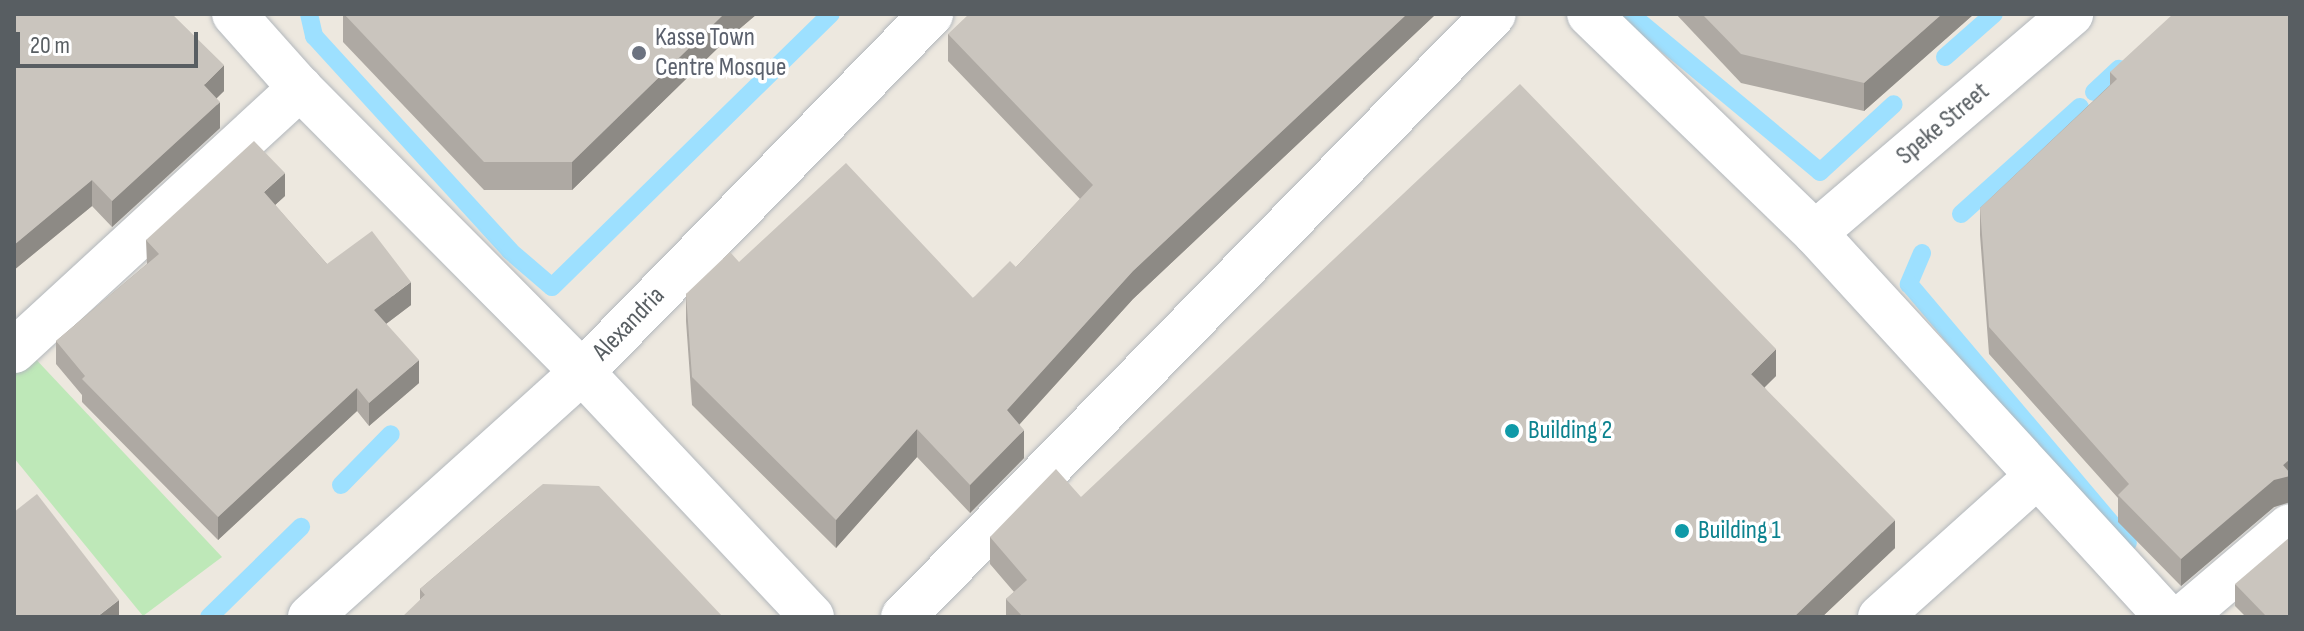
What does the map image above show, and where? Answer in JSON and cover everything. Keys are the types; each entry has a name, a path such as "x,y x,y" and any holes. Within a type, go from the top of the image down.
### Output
{"street":[{"path":"234,14 300,88 582,372 812,617"},
{"name":"Alexandria","path":"310,617 582,372 931,14"},
{"path":"903,617 1494,14"},
{"path":"1589,14 1815,233 2167,617"},
{"name":"Speke Street","path":"1815,233 2071,14"},
{"path":"14,351 300,88"},
{"path":"1880,617 2036,477"},
{"path":"2183,617 2290,526"}],"green space":[{"path":"30,353 222,557 143,616 14,458 14,366"}],"building":[{"path":"14,14 172,14 224,65 204,85 220,102 112,201 92,180 14,245"},
{"path":"344,14 724,14 572,162 484,162"},
{"path":"969,14 1407,14 1133,271 1007,410 1024,430 970,485 917,429 836,520 692,377 686,294 730,252 739,262 846,163 973,298 1010,261 1016,267 1093,185 948,34"},
{"path":"1702,14 1942,14 1864,83 1741,54"},
{"path":"2173,14 2290,14 2290,459 2283,465 2290,476 2274,480 2181,559 2118,495 2129,484 1989,327 1980,208 2117,79 2110,72"},
{"path":"1520,84 1776,349 1751,374 1895,520 1794,617 1023,617 1006,599 1027,580 990,537 1056,469 1081,497"},
{"path":"254,141 285,173 264,192 327,264 372,231 411,282 374,310 419,360 369,403 357,388 218,517 82,379 85,376 56,341 159,254 146,240"},
{"path":"543,484 599,486 723,617 402,617 425,595 420,589"},
{"path":"37,494 119,600 97,617 14,617 14,512"},
{"path":"2290,537 2290,617 2267,617 2235,584"}],"waterway":[{"path":"309,14 314,36 510,251 552,287 831,14"},
{"path":"1630,14 1820,172 1894,104"},
{"path":"1945,57 1994,14"},
{"path":"2094,92 2119,69"},
{"path":"1961,214 2080,107"},
{"path":"1922,253 1909,284 2128,543"},
{"path":"341,485 391,434"},
{"path":"209,617 301,527"}],"place":[{"name":"Kasse Town Centre Mosque","path":"639,53"},
{"name":"Building 2","path":"1512,431"},
{"name":"Building 1","path":"1682,531"}]}
